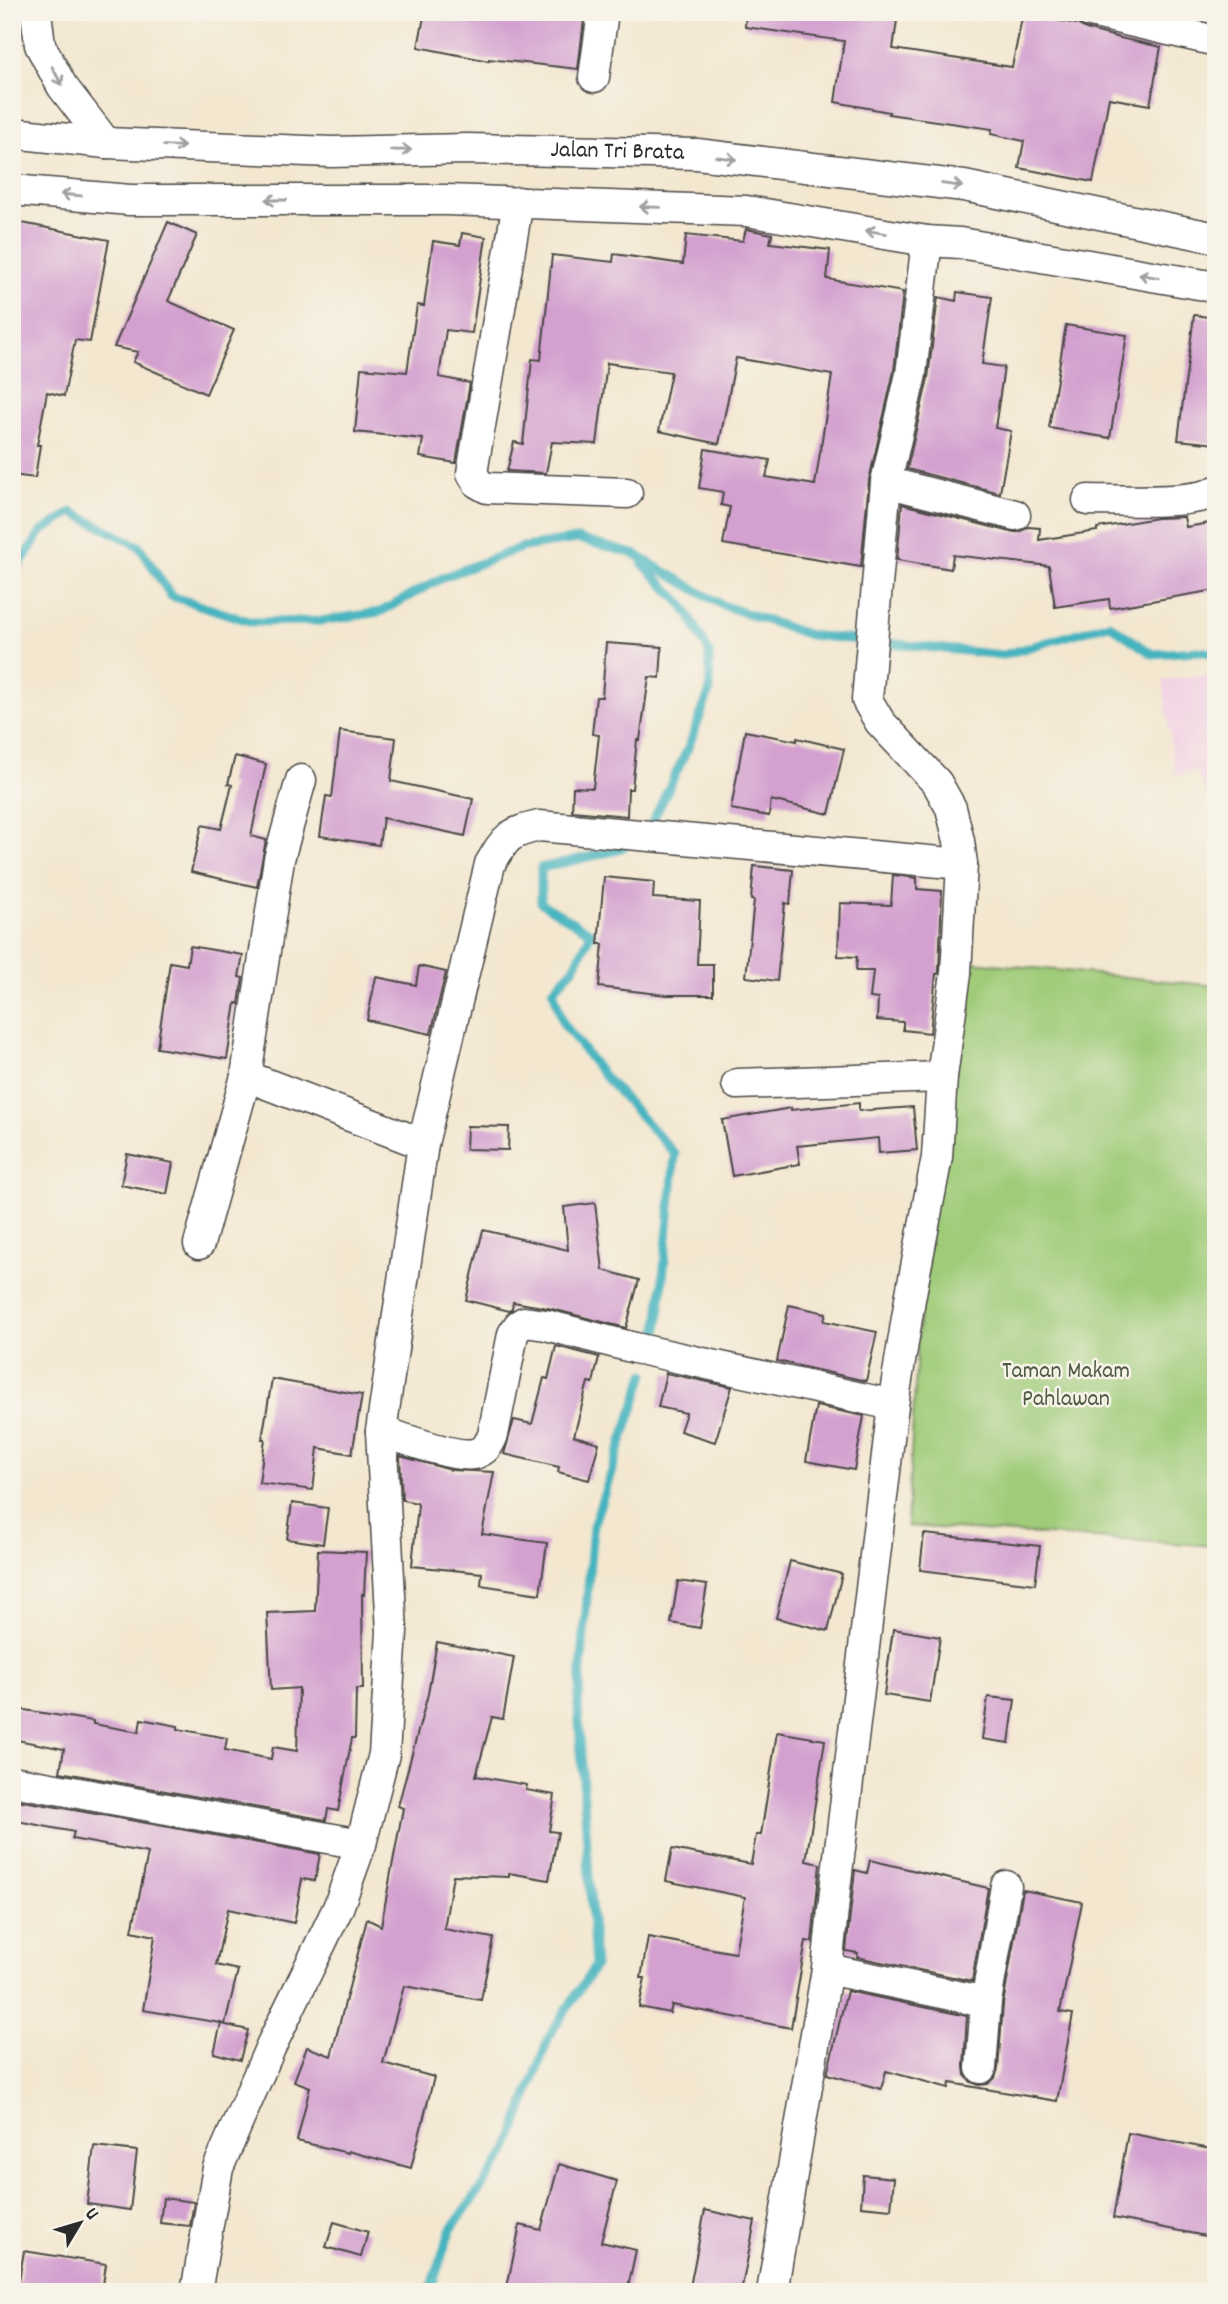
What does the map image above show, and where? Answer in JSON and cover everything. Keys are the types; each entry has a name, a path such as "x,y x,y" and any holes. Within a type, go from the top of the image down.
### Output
{"street":[{"path":"36,12 40,45 62,86 106,143"},
{"path":"594,77 603,12"},
{"path":"1090,12 1216,41"},
{"name":"Jalan Tri Brata","path":"12,134 106,143 331,152 467,149 697,154 964,186 1215,235"},
{"path":"327,200 331,152"},
{"path":"12,190 130,200 518,202 746,211 928,241 960,243 1212,287 1215,235"},
{"path":"518,202 472,473 478,483 488,488 626,493"},
{"path":"772,2292 827,1969 893,1405 909,1299 937,1157 942,1077 956,973 962,864 951,808 937,783 880,722 867,701 886,482 911,374 928,241"},
{"path":"886,482 1015,515"},
{"path":"1088,500 1186,499 1208,496 1216,491"},
{"path":"199,1244 246,1076 279,859 302,780"},
{"path":"196,2292 218,2168 271,2046 338,1908 361,1844 384,1754 392,1632 381,1432 424,1144 490,864 505,839 518,831 539,826 962,864"},
{"path":"246,1076 424,1144"},
{"path":"737,1084 942,1077"},
{"path":"381,1432 458,1454 472,1455 482,1451 489,1445 493,1435 513,1334 524,1322 893,1405"},
{"path":"12,1781 361,1844"},
{"path":"981,2068 986,2002 1006,1886"},
{"path":"827,1969 986,2002"}],"shaded area":[{"path":"1216,674 1216,818 1196,769 1175,777 1163,680"}],"green space":[{"name":"Taman Makam Pahlawan","path":"963,961 1216,986 1216,1546 907,1526 918,1332"}],"building":[{"path":"425,12 585,12 578,69 489,61 418,47"},
{"path":"746,12 849,12 897,20 893,49 1012,67 1023,13 1077,24 1086,29 1161,47 1150,105 1109,98 1093,182 1019,168 1024,141 991,134 992,129 888,114 889,112 835,102 844,41 745,27"},
{"path":"12,221 109,240 90,342 75,340 64,396 47,392 37,445 40,445 35,478 12,475"},
{"path":"168,222 197,235 168,301 234,330 206,394 133,362 138,352 114,347"},
{"path":"746,229 772,234 770,243 830,250 827,279 903,292 894,371 869,480 861,567 723,544 730,507 721,505 723,492 699,488 705,449 770,460 766,477 815,485 832,375 736,358 719,444 659,431 671,372 607,363 597,444 552,442 546,473 507,471 514,442 523,444 532,359 541,360 552,255 613,262 614,254 683,264 686,235 743,241"},
{"path":"462,233 486,237 472,333 446,330 439,377 470,383 456,463 420,457 423,439 355,432 361,368 407,372 417,305 424,306 433,241 460,245"},
{"path":"957,292 992,297 982,364 1004,367 995,428 1011,431 1000,493 907,469 928,378 938,297 956,301"},
{"path":"1194,315 1216,318 1216,444 1178,440"},
{"path":"1066,325 1127,335 1110,438 1049,428"},
{"path":"902,504 1011,532 1020,532 1028,527 1040,528 1039,540 1157,518 1184,517 1186,527 1216,522 1216,590 1110,608 1109,599 1055,607 1049,566 953,555 951,569 897,560"},
{"path":"606,643 662,647 660,678 649,677 640,740 637,740 632,789 628,789 627,816 572,811 573,787 593,788 599,735 592,734 596,697 602,697"},
{"path":"340,731 396,738 391,781 473,799 465,836 383,818 379,845 320,836 326,796 332,797"},
{"path":"745,731 797,741 797,738 844,749 829,814 771,800 769,816 731,809"},
{"path":"235,756 266,764 251,836 266,840 257,887 191,872 202,825 221,829 232,785 228,784"},
{"path":"754,866 793,870 790,904 785,903 777,981 746,977 754,900 751,900"},
{"path":"893,875 917,878 917,889 942,891 939,971 936,974 930,1033 903,1030 903,1022 877,1020 878,999 870,998 873,971 856,971 857,957 838,956 840,903 891,905"},
{"path":"604,877 654,882 653,898 700,901 697,964 713,964 713,995 667,995 599,987 603,944 598,944"},
{"path":"190,946 243,955 239,977 243,978 239,1004 236,1003 227,1059 157,1048 170,962 187,965"},
{"path":"419,966 446,972 431,1034 367,1020 376,977 416,985"},
{"path":"859,1103 859,1111 913,1107 917,1150 879,1153 878,1138 797,1146 800,1164 732,1176 722,1120 791,1108"},
{"path":"467,1126 509,1127 508,1150 466,1149"},
{"path":"127,1154 173,1163 167,1194 121,1185"},
{"path":"595,1203 603,1270 639,1280 626,1328 548,1308 513,1302 509,1311 466,1300 483,1230 568,1250 564,1207"},
{"path":"789,1305 826,1313 824,1321 877,1332 866,1381 777,1361"},
{"path":"556,1346 599,1357 593,1383 588,1382 574,1436 599,1443 589,1480 558,1472 559,1467 504,1454 514,1420 532,1424"},
{"path":"666,1373 732,1387 715,1442 680,1431 686,1413 658,1407"},
{"path":"272,1379 362,1395 352,1454 318,1448 313,1490 259,1483 265,1439 262,1439"},
{"path":"816,1406 864,1416 854,1470 806,1461"},
{"path":"400,1456 451,1470 494,1472 482,1534 547,1543 540,1594 481,1585 482,1573 412,1566 418,1505 402,1500"},
{"path":"292,1503 328,1508 323,1544 287,1539"},
{"path":"924,1534 1040,1546 1035,1584 920,1570"},
{"path":"318,1550 366,1552 364,1595 362,1594 363,1689 356,1689 355,1738 352,1738 338,1811 328,1809 326,1820 60,1772 64,1749 12,1739 12,1708 93,1721 93,1724 139,1732 141,1719 178,1726 178,1729 227,1738 225,1750 271,1759 273,1747 297,1751 299,1688 271,1690 267,1613 315,1611"},
{"path":"790,1561 842,1574 828,1631 776,1618"},
{"path":"678,1581 707,1585 700,1628 671,1623"},
{"path":"893,1629 940,1637 930,1702 884,1695"},
{"path":"437,1642 514,1657 503,1719 492,1717 476,1776 527,1785 526,1790 555,1795 549,1831 558,1832 549,1880 509,1873 509,1877 453,1875 444,1929 493,1938 481,2000 404,1986 383,2063 434,2077 411,2168 297,2141 310,2087 294,2081 307,2047 331,2056 367,1919 381,1926 403,1808 398,1806 428,1694"},
{"path":"988,1697 1015,1700 1009,1743 982,1739"},
{"path":"777,1732 825,1740 806,1861 820,1864 812,1942 806,1941 791,2028 672,2005 670,2013 639,2007 645,1978 641,1978 648,1937 735,1953 745,1897 666,1881 672,1849 751,1864 756,1835 761,1835"},
{"path":"12,1799 320,1854 315,1881 302,1879 294,1923 228,1909 216,1965 238,1970 225,2024 222,2024 248,2030 240,2060 214,2053 221,2023 143,2010 155,1936 132,1931 148,1853 72,1839 74,1832 12,1820"},
{"path":"870,1860 988,1888 972,1981 857,1957 858,1953 846,1951 855,1870 867,1873"},
{"path":"1023,1890 1082,1902 1060,2012 1073,2014 1057,2101 950,2083 949,2088 886,2071 881,2089 827,2074 847,1991 967,2016 965,2075 971,2082 979,2085 988,2084 995,2078 1003,2004"},
{"path":"1128,2133 1216,2150 1216,2238 1113,2218"},
{"path":"94,2146 137,2151 130,2210 87,2204"},
{"path":"559,2164 617,2181 601,2242 636,2250 627,2292 506,2292 520,2225 541,2230"},
{"path":"863,2175 894,2178 891,2209 861,2206"},
{"path":"163,2198 194,2202 190,2226 160,2223"},
{"path":"705,2210 755,2221 741,2292 689,2292"},
{"path":"334,2222 368,2232 361,2257 326,2247"},
{"path":"24,2251 106,2264 102,2292 17,2292"}],"waterway":[{"path":"12,576 41,532 72,512 139,546 171,596 252,622 320,621 380,612 444,577 523,547 578,539 634,554 722,605 809,635 1003,655 1109,624 1152,654 1199,651 1216,654"},
{"path":"642,563 684,606 709,652 710,690 689,746 648,831"},
{"path":"630,842 618,850 541,868 541,903 591,933 574,968 553,990 563,1023 603,1075 675,1154 658,1330"},
{"path":"430,2292 450,2231 508,2150 549,2036 595,1966 578,1706 593,1526 645,1374"}]}
